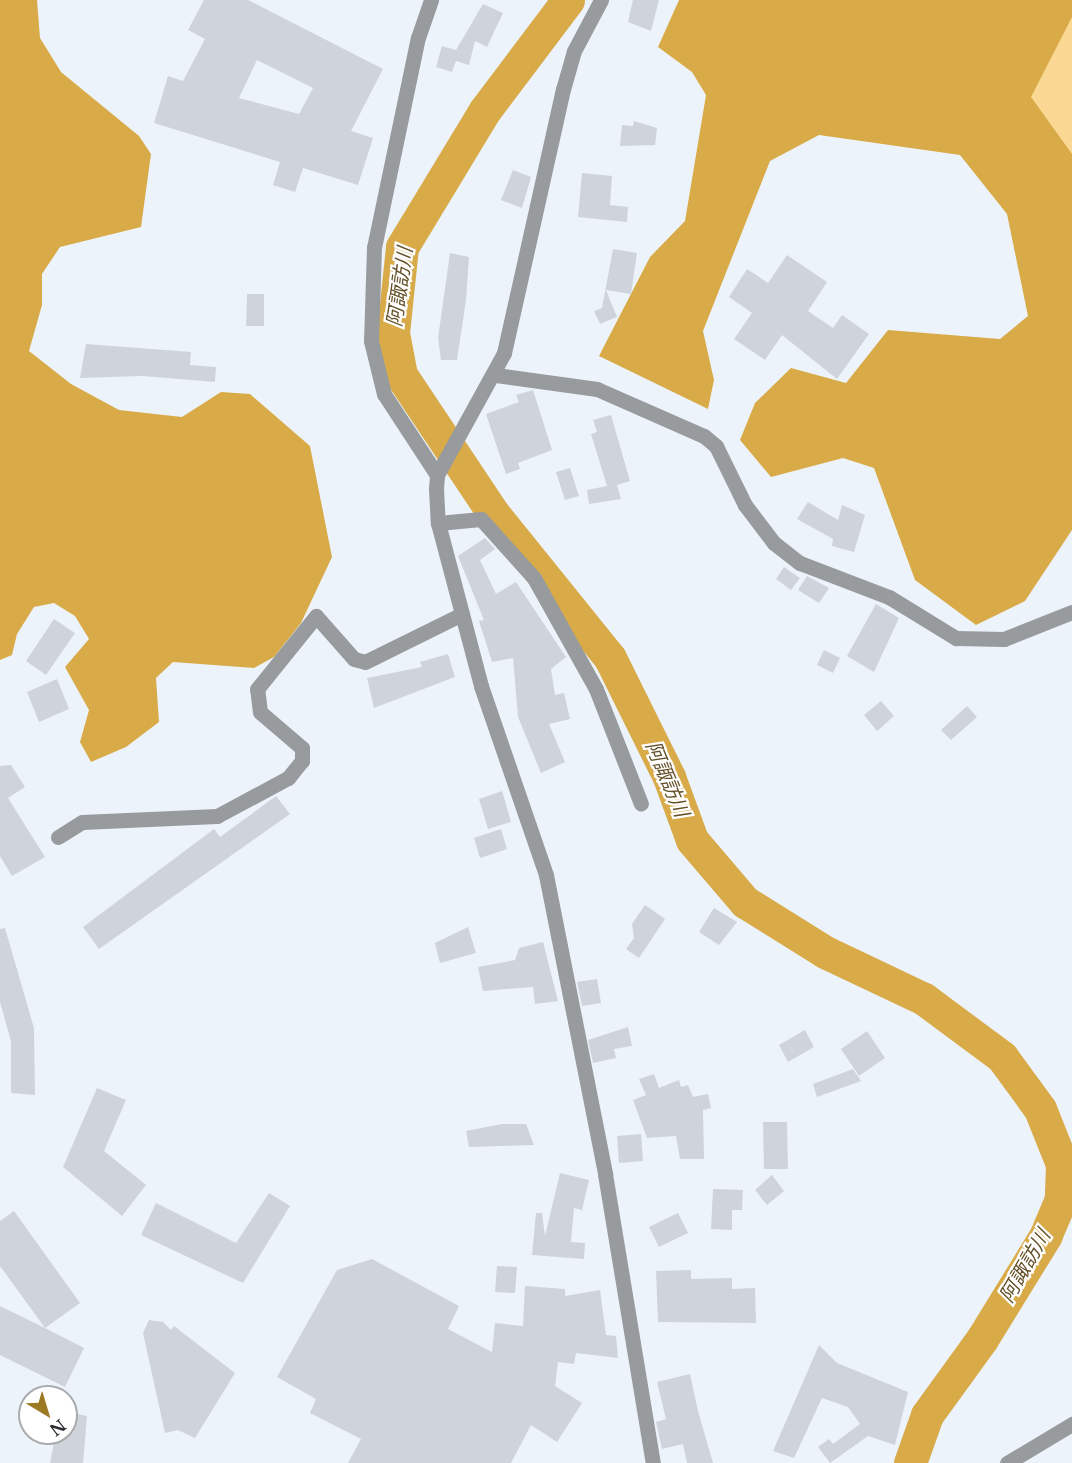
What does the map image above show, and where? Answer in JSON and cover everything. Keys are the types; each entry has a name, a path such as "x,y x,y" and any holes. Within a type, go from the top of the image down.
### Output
{"street":[{"path":"431,0 417,37 374,247 371,341 384,394 437,475"},
{"path":"601,0 574,51 563,89 525,268 496,375 437,475 438,523 481,686 546,875 605,1174 653,1463"},
{"path":"496,375 597,389 704,436 716,446 739,495 774,543 800,563 889,597 956,638 1004,639 1072,612"},
{"path":"438,523 481,519 534,578 596,689 641,804"},
{"path":"58,837 66,827 82,822 217,816 288,778 302,761 302,748 260,712 257,689 316,616 354,659 365,662 462,614"},
{"path":"1007,1463 1072,1424"}],"shaded area":[{"path":"0,0 37,0 40,38 61,72 139,136 151,154 141,227 60,247 42,274 42,305 29,351 71,384 119,410 182,417 221,392 250,394 310,446 332,557 301,623 274,657 254,668 173,662 156,678 159,722 126,747 91,762 80,742 89,710 65,667 89,639 75,616 54,603 34,607 17,634 12,655 0,660"},
{"path":"679,0 1072,0 1072,17 1031,97 1072,154 1072,530 1025,601 976,625 915,580 874,468 843,458 771,477 740,440 755,403 791,368 846,383 888,330 1000,339 1028,316 1007,214 960,155 819,135 770,161 703,331 714,380 708,409 599,356 650,257 685,221 706,95 692,72 658,47"},
{"path":"1072,0 1072,197 1005,75"}],"building":[{"path":"204,0 248,0 383,69 351,131 373,138 358,185 303,168 295,192 273,185 280,162 154,123 168,76 183,81 205,39 188,30","holes":["257,60 313,88 299,114 239,98"]},
{"path":"633,0 659,0 651,31 628,22"},
{"path":"483,4 503,13 487,47 475,41 469,65 456,61 452,72 436,67 442,46 456,50"},
{"path":"634,121 657,128 655,145 620,146 622,125 633,126"},
{"path":"513,170 531,177 522,208 501,200"},
{"path":"582,173 612,176 610,205 628,207 627,222 578,217"},
{"path":"613,249 637,253 631,294 606,290 617,317 600,324 594,311 602,308"},
{"path":"450,253 469,257 466,300 457,360 441,360 438,338"},
{"path":"787,255 827,282 808,311 833,328 842,315 869,334 837,379 782,335 765,360 734,339 752,313 729,297 747,269 768,283"},
{"path":"247,294 264,294 264,326 246,326"},
{"path":"86,344 191,352 190,365 216,367 215,382 143,376 80,378"},
{"path":"533,390 552,450 518,463 520,469 506,474 486,414 519,402 516,395"},
{"path":"611,415 630,481 617,485 621,499 589,504 587,490 607,486 591,434 597,432 593,420"},
{"path":"570,468 579,496 565,500 556,472"},
{"path":"808,502 838,520 842,505 865,515 854,552 832,546 833,539 797,519"},
{"path":"485,538 495,549 480,560 496,594 516,582 566,657 551,669 555,695 564,693 570,719 549,724 565,762 541,773 518,717 513,658 492,662 479,621 484,620 458,556"},
{"path":"784,567 800,578 791,590 776,579"},
{"path":"807,576 829,588 819,603 798,590"},
{"path":"876,604 899,618 874,672 847,656"},
{"path":"54,619 75,633 46,675 26,661"},
{"path":"824,650 840,658 833,673 817,665"},
{"path":"448,654 455,677 374,708 367,678 422,667 420,662"},
{"path":"57,679 69,709 39,722 27,692"},
{"path":"881,701 894,716 877,731 864,715"},
{"path":"967,706 977,717 951,740 941,730"},
{"path":"11,765 25,787 8,798 45,857 12,876 0,856 0,766"},
{"path":"502,791 511,822 488,829 479,799"},
{"path":"276,796 290,814 99,949 83,927 214,829 220,837"},
{"path":"501,829 507,849 480,858 474,838"},
{"path":"645,905 665,919 639,958 626,949 634,938 632,924"},
{"path":"714,908 737,922 719,945 699,932"},
{"path":"468,927 476,953 440,963 435,943"},
{"path":"5,928 34,1028 35,1095 11,1093 11,1041 0,1002 0,929"},
{"path":"543,942 558,1001 535,1004 533,987 483,991 478,967 515,960 519,948"},
{"path":"597,979 601,1003 582,1006 577,982"},
{"path":"628,1027 632,1046 614,1049 616,1058 593,1063 588,1040"},
{"path":"805,1030 814,1047 788,1062 779,1045"},
{"path":"867,1031 885,1058 859,1076 841,1049"},
{"path":"853,1069 861,1081 817,1097 813,1084"},
{"path":"654,1074 659,1088 679,1080 681,1087 688,1085 693,1097 708,1094 711,1108 703,1110 704,1159 680,1159 676,1136 647,1138 633,1100 646,1095 639,1079"},
{"path":"97,1088 126,1100 104,1151 146,1185 122,1216 63,1167"},
{"path":"763,1122 787,1122 788,1169 764,1169"},
{"path":"502,1124 526,1124 534,1145 469,1147 466,1131"},
{"path":"641,1134 643,1161 619,1163 617,1136"},
{"path":"560,1173 589,1180 582,1210 574,1208 571,1242 585,1243 584,1259 532,1255 536,1213 542,1213 545,1236"},
{"path":"772,1175 784,1191 767,1205 755,1190"},
{"path":"713,1189 743,1190 742,1210 732,1210 732,1230 711,1229"},
{"path":"269,1193 290,1206 243,1283 141,1235 156,1203 236,1243"},
{"path":"14,1211 80,1303 45,1328 0,1266 0,1221"},
{"path":"678,1213 688,1233 659,1247 649,1227"},
{"path":"372,1259 459,1306 448,1329 492,1352 495,1323 523,1326 525,1286 565,1289 565,1296 600,1290 606,1335 616,1336 618,1358 576,1353 574,1364 558,1362 555,1386 582,1403 557,1442 531,1425 511,1463 348,1463 361,1439 310,1413 316,1399 277,1377 337,1270"},
{"path":"497,1266 517,1267 515,1293 495,1292"},
{"path":"691,1270 691,1279 732,1278 732,1289 755,1288 756,1323 658,1322 656,1271"},
{"path":"0,1306 84,1348 66,1385 61,1385 0,1355"},
{"path":"149,1320 163,1322 171,1330 174,1326 235,1373 195,1438 178,1430 165,1433 143,1333"},
{"path":"819,1345 837,1363 908,1392 895,1445 868,1436 830,1463 818,1447 829,1439 833,1444 860,1424 848,1407 822,1398 794,1458 773,1451"},
{"path":"690,1374 713,1463 687,1463 683,1444 662,1449 656,1422 666,1419 657,1382"},
{"path":"78,1414 87,1416 83,1463 50,1463 54,1445 78,1445"}],"waterway":[{"name":"阿諏訪川","path":"568,0 485,110 402,247 393,333 401,375 493,513 610,658 669,777 692,840 745,902 825,952 924,999 1002,1057 1040,1109 1062,1164 1061,1199 1046,1235 982,1339 927,1415 910,1463"}]}
